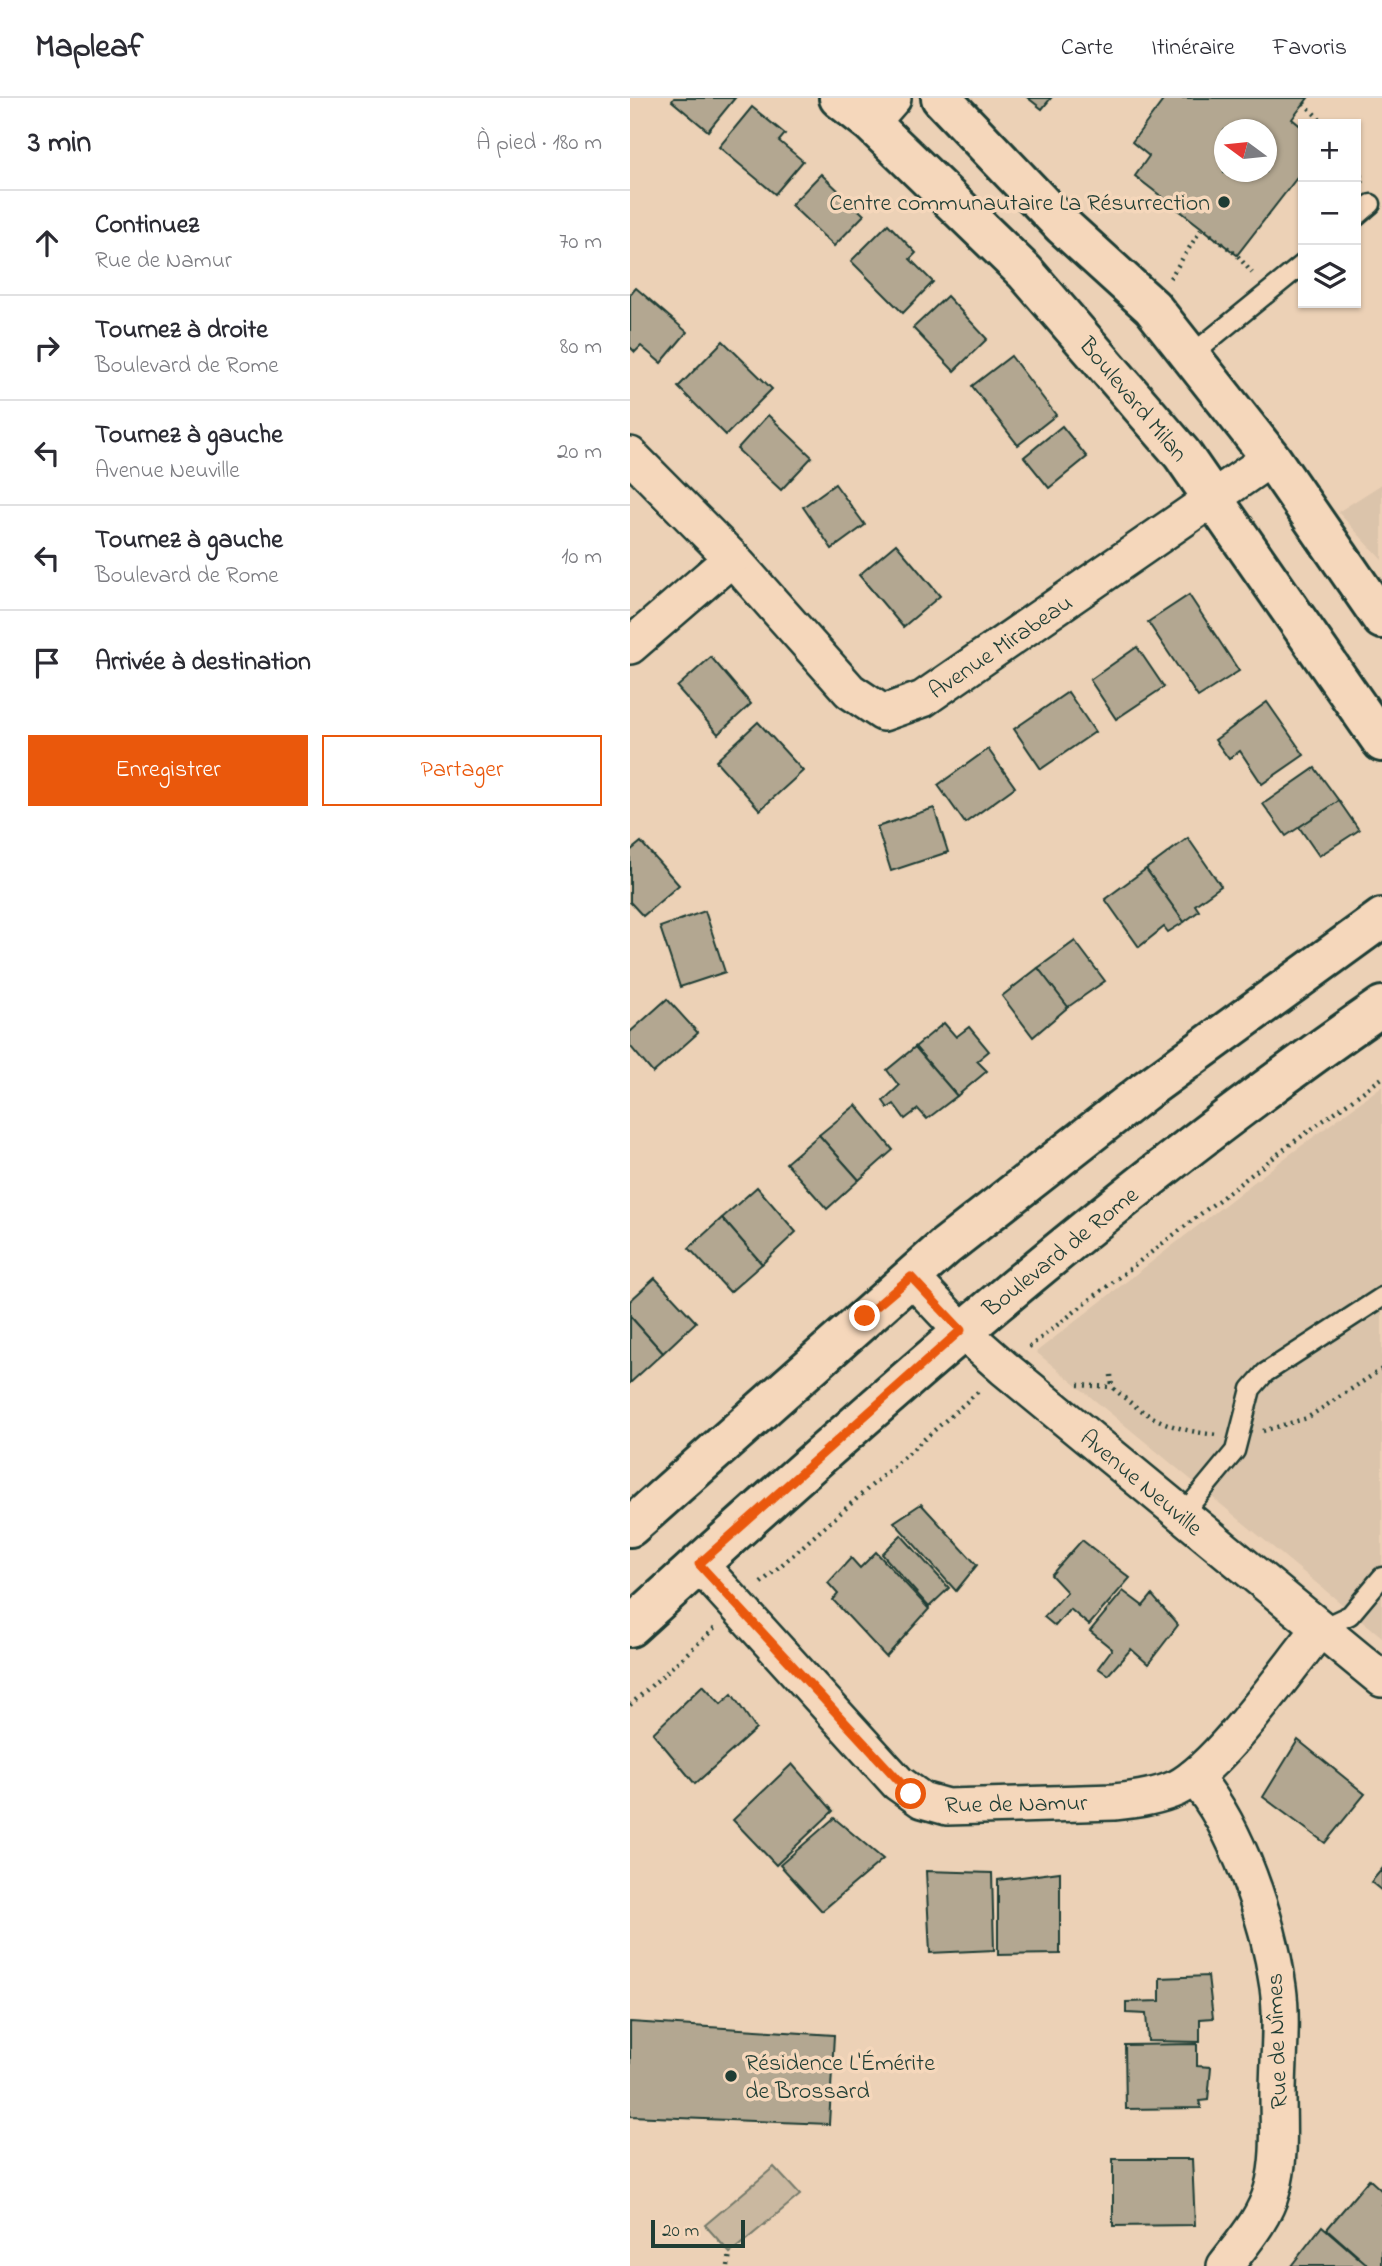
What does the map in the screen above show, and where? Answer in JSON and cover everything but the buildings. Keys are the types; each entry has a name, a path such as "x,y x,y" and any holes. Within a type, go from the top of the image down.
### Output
{"main road":[{"name":"Boulevard Milan","path":"839,98 882,111 1026,272 1182,454 1216,499 1382,742"},
{"path":"941,98 1063,226 1152,307 1271,458 1382,619"},
{"path":"630,1527 911,1277 1146,1090 1382,918"},
{"name":"Boulevard de Rome","path":"630,1627 961,1330 1121,1202 1382,1006"}],"street":[{"name":"Avenue Mirabeau","path":"630,455 732,558 850,691 883,713 923,699 1216,499 1271,458"},
{"path":"630,646 732,558"},
{"name":"Avenue Neuville","path":"911,1277 961,1330 1382,1679"},
{"name":"Rue de Namur","path":"699,1564 898,1783 922,1800 962,1808 1127,1801 1161,1794 1194,1777 1217,1755 1320,1629"},
{"name":"Rue de Nîmes","path":"1194,1777 1213,1804 1242,1859 1268,1938 1278,1989 1278,2131 1273,2189 1258,2223 1225,2266"}],"lane":[{"path":"1361,213 1371,204"},
{"path":"1191,355 1298,268"},
{"path":"1182,1515 1233,1454 1238,1445 1251,1389 1265,1373 1382,1297"},
{"path":"1320,1629 1350,1615 1382,1577"}],"path":[{"path":"1304,103 1319,119"},
{"path":"1164,287 1202,228 1237,255 1269,294"},
{"path":"1027,1349 1291,1144 1382,1079"},
{"path":"1261,1432 1307,1418 1382,1369"},
{"path":"1111,1375 1112,1387"},
{"path":"1071,1385 1112,1387 1139,1411 1163,1424 1218,1435"},
{"path":"760,1584 982,1388"},
{"path":"630,1705 724,1619"},
{"path":"728,2266 730,2253"}],"shaded area":[{"path":"1382,484 1382,560 1338,512"},
{"path":"1382,1086 1382,1637 1036,1352"},
{"path":"774,2167 800,2195 730,2253 705,2225"}],"place":[{"name":"Centre communautaire La Résurrection","path":"1224,202"},
{"name":"Résidence L'Émérite de Brossard","path":"731,2076"}],"route":[{"path":"865,1316 911,1277 961,1330 699,1564 898,1783 911,1794"}]}
